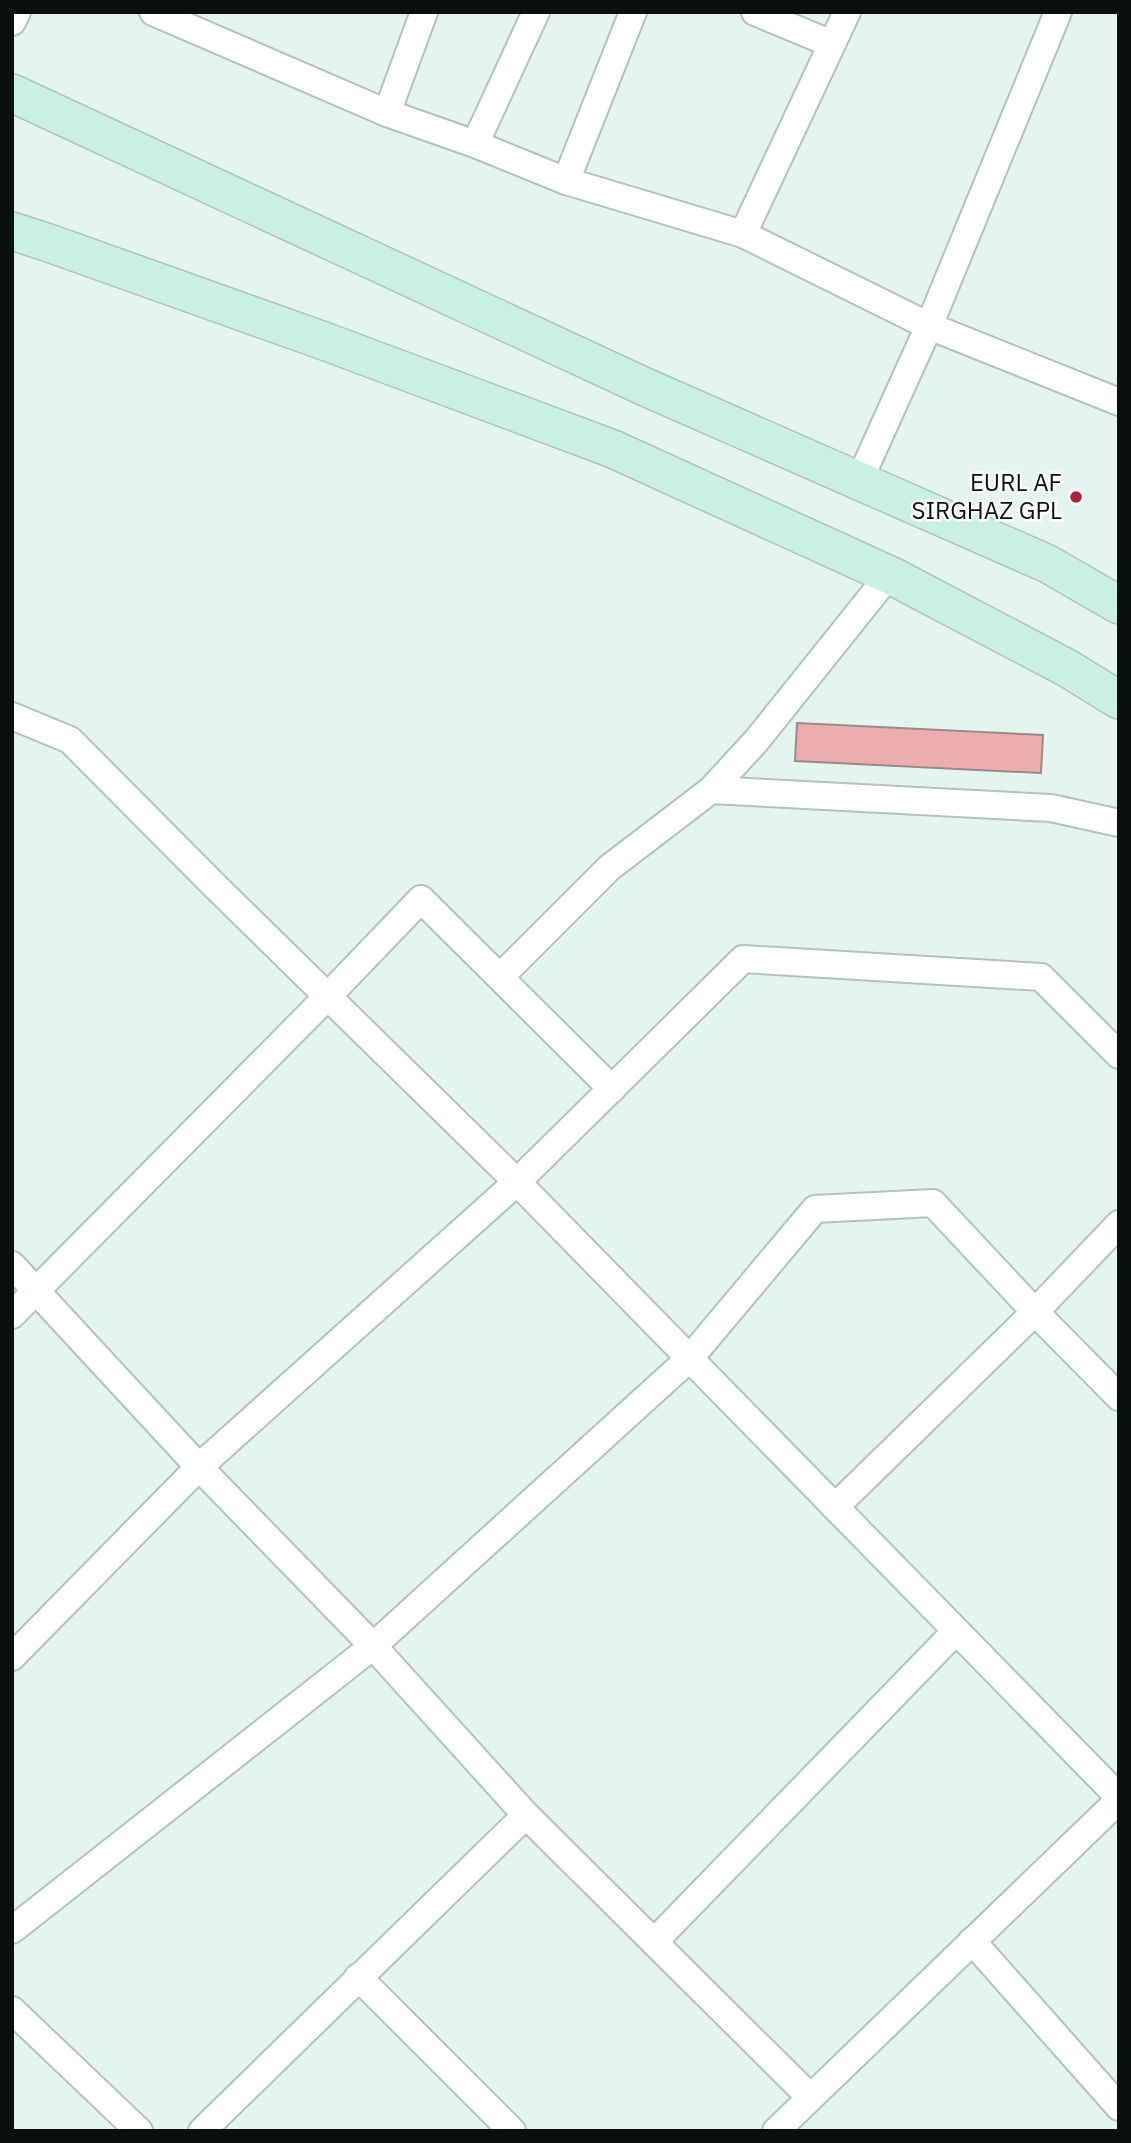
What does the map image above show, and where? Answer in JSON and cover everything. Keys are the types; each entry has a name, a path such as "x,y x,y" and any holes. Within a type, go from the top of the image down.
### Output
{"street":[{"path":"12,22 18,12"},
{"path":"153,12 387,113 475,144 566,181 743,234 929,326 1119,402"},
{"path":"387,113 424,12"},
{"path":"475,144 536,12"},
{"path":"566,181 633,12"},
{"path":"755,12 832,44"},
{"path":"743,234 847,12"},
{"path":"859,481 929,326 1058,12"},
{"path":"12,93 643,386 1048,564 1117,599"},
{"path":"12,231 324,341 613,449 888,575 1067,668 1119,699"},
{"path":"500,977 609,868 712,790 757,740 888,575"},
{"path":"12,716 70,740 517,1182 1119,1799 776,2131"},
{"path":"712,790 1051,808 1119,822"},
{"path":"12,1315 421,899 612,1088"},
{"path":"12,1657 199,1467 517,1182 743,958 1041,977 1119,1055"},
{"path":"12,1930 373,1646 690,1359 815,1209 933,1203 1119,1397"},
{"path":"835,1507 1035,1312 1119,1224"},
{"path":"12,1265 199,1467 373,1646 526,1815 810,2097"},
{"path":"654,1942 956,1630"},
{"path":"202,2131 526,1815"},
{"path":"972,1941 1119,2107"},
{"path":"358,1977 512,2131"},
{"path":"12,2010 139,2131"}],"building":[{"path":"797,723 1043,735 1041,773 795,761"}],"place":[{"name":"EURL AF SIRGHAZ GPL","path":"1076,497"}]}
